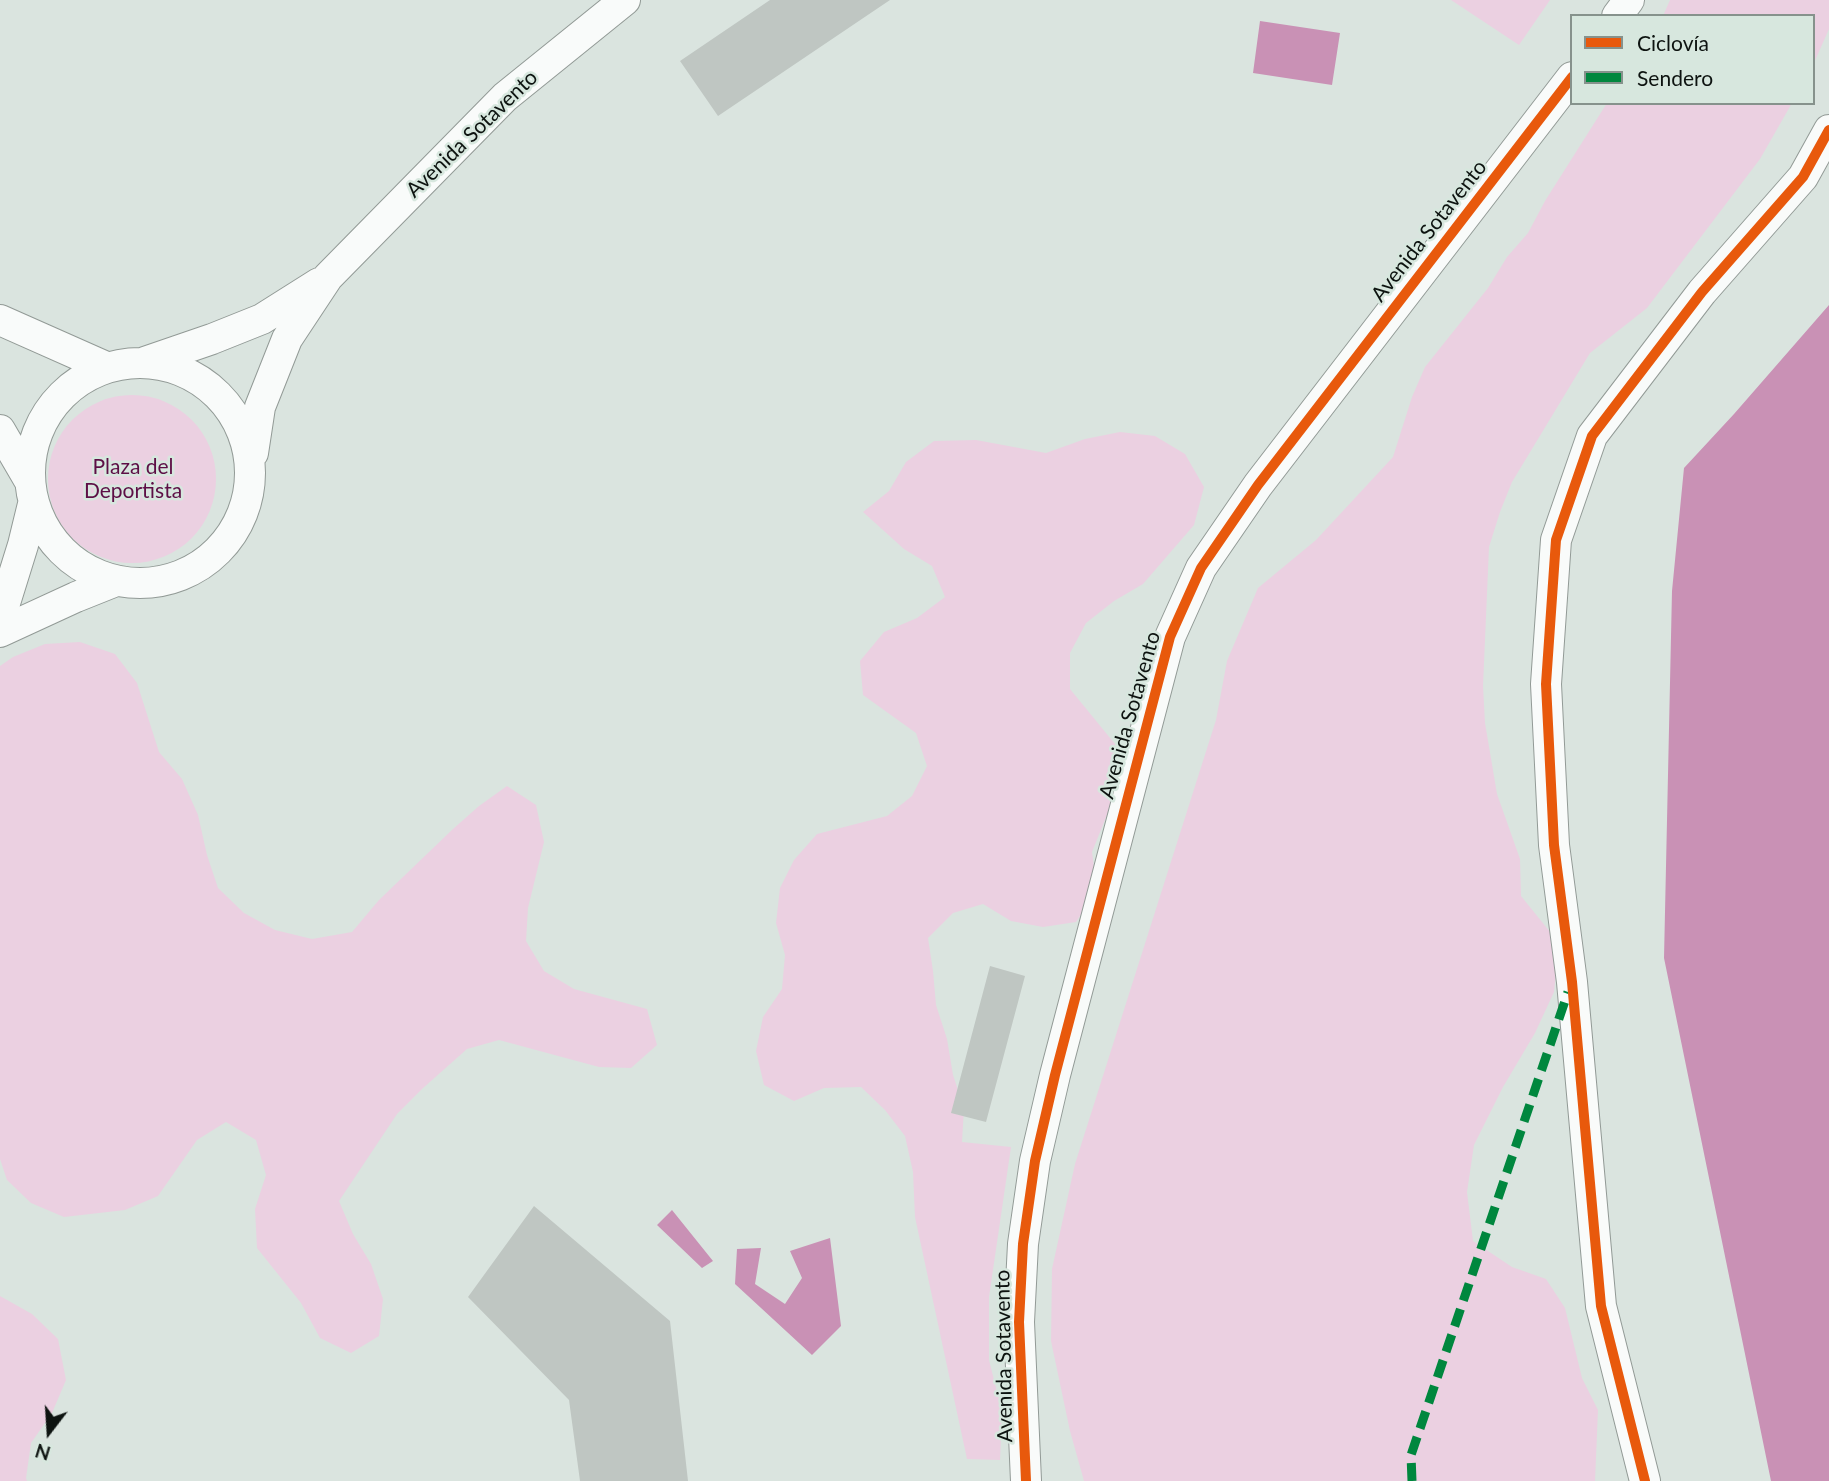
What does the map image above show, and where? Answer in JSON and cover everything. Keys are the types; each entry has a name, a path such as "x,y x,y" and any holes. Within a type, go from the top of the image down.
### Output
{"street":[{"name":"Avenida Sotavento","path":"251,463 260,407 287,339 328,277 505,97 625,0"},
{"name":"Avenida Sotavento","path":"1026,1481 1019,1322 1023,1244 1035,1161 1170,637 1201,568 1258,485 1570,80"},
{"path":"1646,1481 1601,1306 1572,982 1554,845 1546,684 1556,540 1592,436 1702,292 1803,177 1829,130"},
{"name":"Avenida Sotavento","path":"144,362 262,319 328,277"},
{"path":"0,320 106,367"},
{"path":"0,430 31,492 51,539 80,566 116,581 158,582 197,569 229,541 247,505 251,463 241,425 217,392 183,371 144,362 106,367 73,384 48,410 32,443 31,492 23,545 0,619"},
{"path":"0,632 116,581"}],"green space":[{"path":"1451,0 1550,0 1519,45"},
{"path":"1670,0 1829,0 1829,29 1815,60 1815,14 1664,14"},
{"path":"1606,105 1791,105 1760,159 1647,308 1590,353 1512,482 1489,547 1483,686 1485,723 1497,794 1520,859 1521,896 1559,943 1554,992 1535,1033 1503,1087 1474,1145 1467,1192 1473,1241 1512,1267 1546,1279 1565,1308 1582,1378 1598,1410 1595,1481 1084,1481 1070,1431 1051,1341 1052,1269 1075,1164 1216,720 1227,661 1258,588 1316,540 1393,457 1412,397 1425,367 1528,233"},
{"name":"Plaza del Deportista","path":"132,395 164,401 192,419 210,447 216,479 210,511 192,539 164,557 132,563 100,557 72,539 54,511 48,479 54,447 72,419 100,401"},
{"path":"1120,432 1155,436 1185,454 1204,487 1194,525 1143,584 1114,601 1086,623 1070,653 1070,689 1115,744 1121,780 1092,852 1097,890 1076,922 1043,927 1011,921 983,904 953,913 928,938 936,1005 964,1108 962,1142 1011,1147 989,1297 989,1360 1002,1412 1000,1460 967,1459 915,1217 913,1172 905,1136 885,1110 861,1087 824,1088 794,1101 764,1085 756,1051 763,1017 782,989 785,955 776,923 780,888 794,860 817,834 887,816 912,796 927,766 916,733 863,695 860,661 884,632 917,618 945,597 932,566 904,549 863,512 889,491 906,462 934,441 976,440 1046,453 1085,439"},
{"path":"80,642 115,654 137,683 159,752 182,779 198,815 218,888 244,913 275,930 312,939 352,932 379,900 453,829 507,786 536,805 544,842 528,908 526,941 544,971 574,989 647,1009 657,1045 631,1068 599,1067 499,1040 467,1049 397,1114 339,1201 353,1234 371,1264 383,1299 379,1336 351,1353 320,1338 301,1303 257,1248 255,1209 266,1175 256,1140 226,1122 197,1140 158,1196 125,1210 64,1217 31,1203 7,1180 0,1159 0,666 13,657 45,644"},
{"path":"0,1296 32,1314 58,1339 66,1380 52,1413 31,1443 27,1481 0,1481"}],"shaded area":[{"path":"1260,21 1340,33 1332,85 1253,73"},
{"path":"1829,305 1829,1481 1771,1481 1664,958 1672,591 1684,468"},
{"path":"672,1210 713,1261 702,1268 657,1225"},
{"path":"830,1238 841,1326 812,1355 735,1284 737,1249 761,1248 755,1284 785,1304 802,1278 790,1251"}],"building":[{"path":"770,0 890,0 718,116 680,61"},
{"path":"990,966 1025,976 986,1122 951,1113"},
{"path":"534,1206 670,1321 688,1481 580,1481 569,1400 468,1297"}],"marked path":[{"path":"1412,1481 1411,1455 1568,992"}],"cycle path":[{"path":"1026,1481 1019,1322 1023,1244 1035,1161 1170,637 1201,568 1258,485 1570,80"},
{"path":"1645,1481 1601,1306 1572,982 1554,845 1546,684 1556,540 1592,436 1702,292 1803,177 1829,130"}]}
